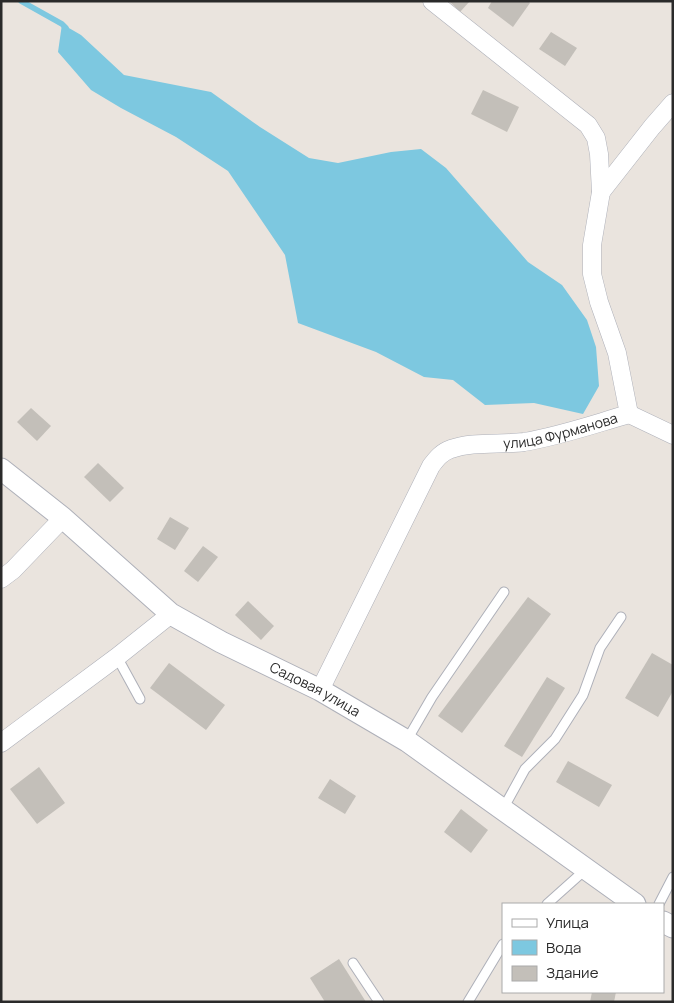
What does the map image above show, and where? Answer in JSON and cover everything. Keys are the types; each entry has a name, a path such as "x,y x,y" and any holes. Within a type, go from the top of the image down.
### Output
{"street":[{"name":"улица Фурманова","path":"320,690 431,466 439,456 452,448 541,439 629,414 617,353 598,302 592,274 592,245 601,192 600,154 596,138 588,125 432,1"},
{"path":"601,192 652,127 673,104"},
{"path":"629,414 673,435"},
{"name":"Садовая улица","path":"1,470 63,518 171,614 222,642 320,690 407,741 634,903"},
{"path":"1,579 13,570 63,518"},
{"path":"1,743 117,657 171,614"}],"lane":[{"path":"407,741 432,697 504,592"},
{"path":"503,809 525,769 555,739 583,695 600,648 621,616"},
{"path":"117,657 140,699"},
{"path":"548,903 585,870"},
{"path":"660,903 673,877"},
{"path":"468,1002 502,946"},
{"path":"353,963 379,1002"}],"water":[{"path":"62,24 81,35 124,75 211,92 260,127 309,158 338,163 391,152 421,149 446,168 528,262 562,285 587,320 596,347 599,386 583,414 534,403 485,405 453,380 424,377 376,352 298,323 285,255 228,171 176,137 91,90 58,52"}],"building":[{"path":"449,1 470,1 460,12"},
{"path":"492,1 528,1 530,3 513,27 488,8"},
{"path":"551,32 577,48 565,66 539,49"},
{"path":"483,90 519,107 507,132 471,114"},
{"path":"31,408 51,426 37,441 17,422"},
{"path":"98,463 124,488 110,502 84,477"},
{"path":"170,517 189,528 175,550 157,539"},
{"path":"203,546 218,557 198,582 184,571"},
{"path":"528,597 551,614 462,733 438,716"},
{"path":"248,601 274,626 261,640 235,615"},
{"path":"652,653 673,665 673,691 658,717 625,698"},
{"path":"169,663 225,705 206,730 150,688"},
{"path":"547,677 565,688 522,757 504,746"},
{"path":"568,761 612,785 599,807 556,782"},
{"path":"39,767 65,803 37,824 10,789"},
{"path":"330,779 356,796 345,814 318,798"},
{"path":"461,809 488,830 471,853 444,832"},
{"path":"339,959 366,1002 325,1002 310,978"},
{"path":"592,993 616,993 614,1002 590,1002"}],"waterway":[{"path":"21,1 66,28"}]}
